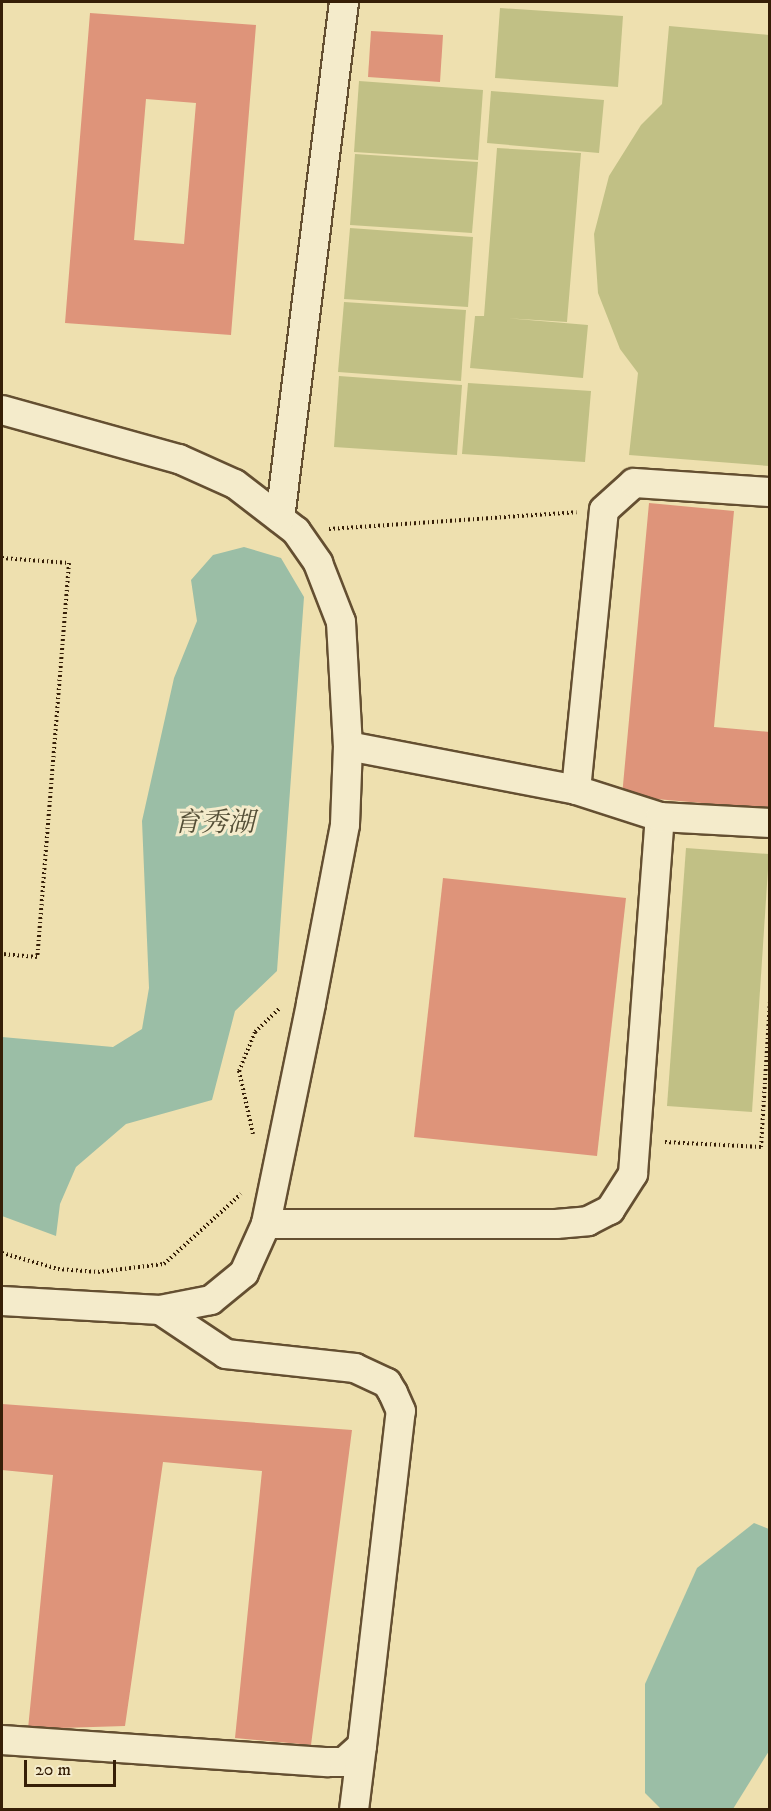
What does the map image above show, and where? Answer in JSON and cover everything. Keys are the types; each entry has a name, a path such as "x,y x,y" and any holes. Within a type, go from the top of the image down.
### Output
{"street":[{"path":"288,524 344,2"},
{"path":"2,410 179,459 235,484 288,524 318,563 341,622 348,746 345,825 311,1004 266,1224 244,1273 212,1300 160,1310 2,1301"},
{"path":"576,789 604,510 634,483 770,492"},
{"path":"348,746 576,789 660,817 770,823"},
{"path":"266,1224 588,1221 610,1210 627,1190 636,1141 660,817"},
{"path":"160,1310 226,1354 355,1368 387,1383 401,1410 354,1809"},
{"path":"2,1740 327,1762 344,1762 362,1746"}],"path":[{"path":"288,524 604,510"},
{"path":"2,558 69,563 37,957 2,954"},
{"path":"636,1141 761,1147 770,998"},
{"path":"254,1142 239,1071 245,1050 274,1012 293,1000 311,1004"},
{"path":"2,1253 58,1269 98,1272 164,1264 217,1221 244,1187"}],"shaded area":[{"path":"500,8 623,16 618,87 495,78"},
{"path":"669,26 769,35 769,466 629,455 638,373 620,349 598,293 594,234 609,176 641,125 662,104"},
{"path":"359,81 483,90 478,160 354,152"},
{"path":"491,91 604,100 599,153 487,143"},
{"path":"497,148 581,153 567,322 504,318 588,325 583,378 470,368 475,316 484,316"},
{"path":"355,154 478,162 472,233 350,225"},
{"path":"350,228 473,237 468,307 344,299"},
{"path":"344,302 466,310 461,381 338,372"},
{"path":"339,376 462,385 457,455 334,447"},
{"path":"468,383 591,391 585,462 462,454"},
{"path":"686,848 769,854 752,1112 667,1106"}],"water":[{"name":"育秀湖","path":"244,547 281,558 304,597 277,971 235,1011 212,1100 126,1124 76,1167 60,1204 56,1236 2,1216 2,1037 113,1047 142,1029 149,988 142,821 174,678 197,621 191,580 213,555"},
{"path":"754,1523 769,1529 769,1751 733,1809 661,1809 645,1793 645,1684 697,1568"}],"building":[{"path":"90,13 256,25 231,335 65,323","holes":["146,99 196,103 184,244 134,240"]},
{"path":"371,31 443,35 440,82 368,77"},
{"path":"649,503 734,511 714,727 770,732 770,809 622,796"},
{"path":"443,878 626,898 597,1156 414,1137"},
{"path":"2,1404 352,1430 311,1745 235,1738 262,1471 163,1462 125,1726 28,1729 53,1475 2,1470"}]}
